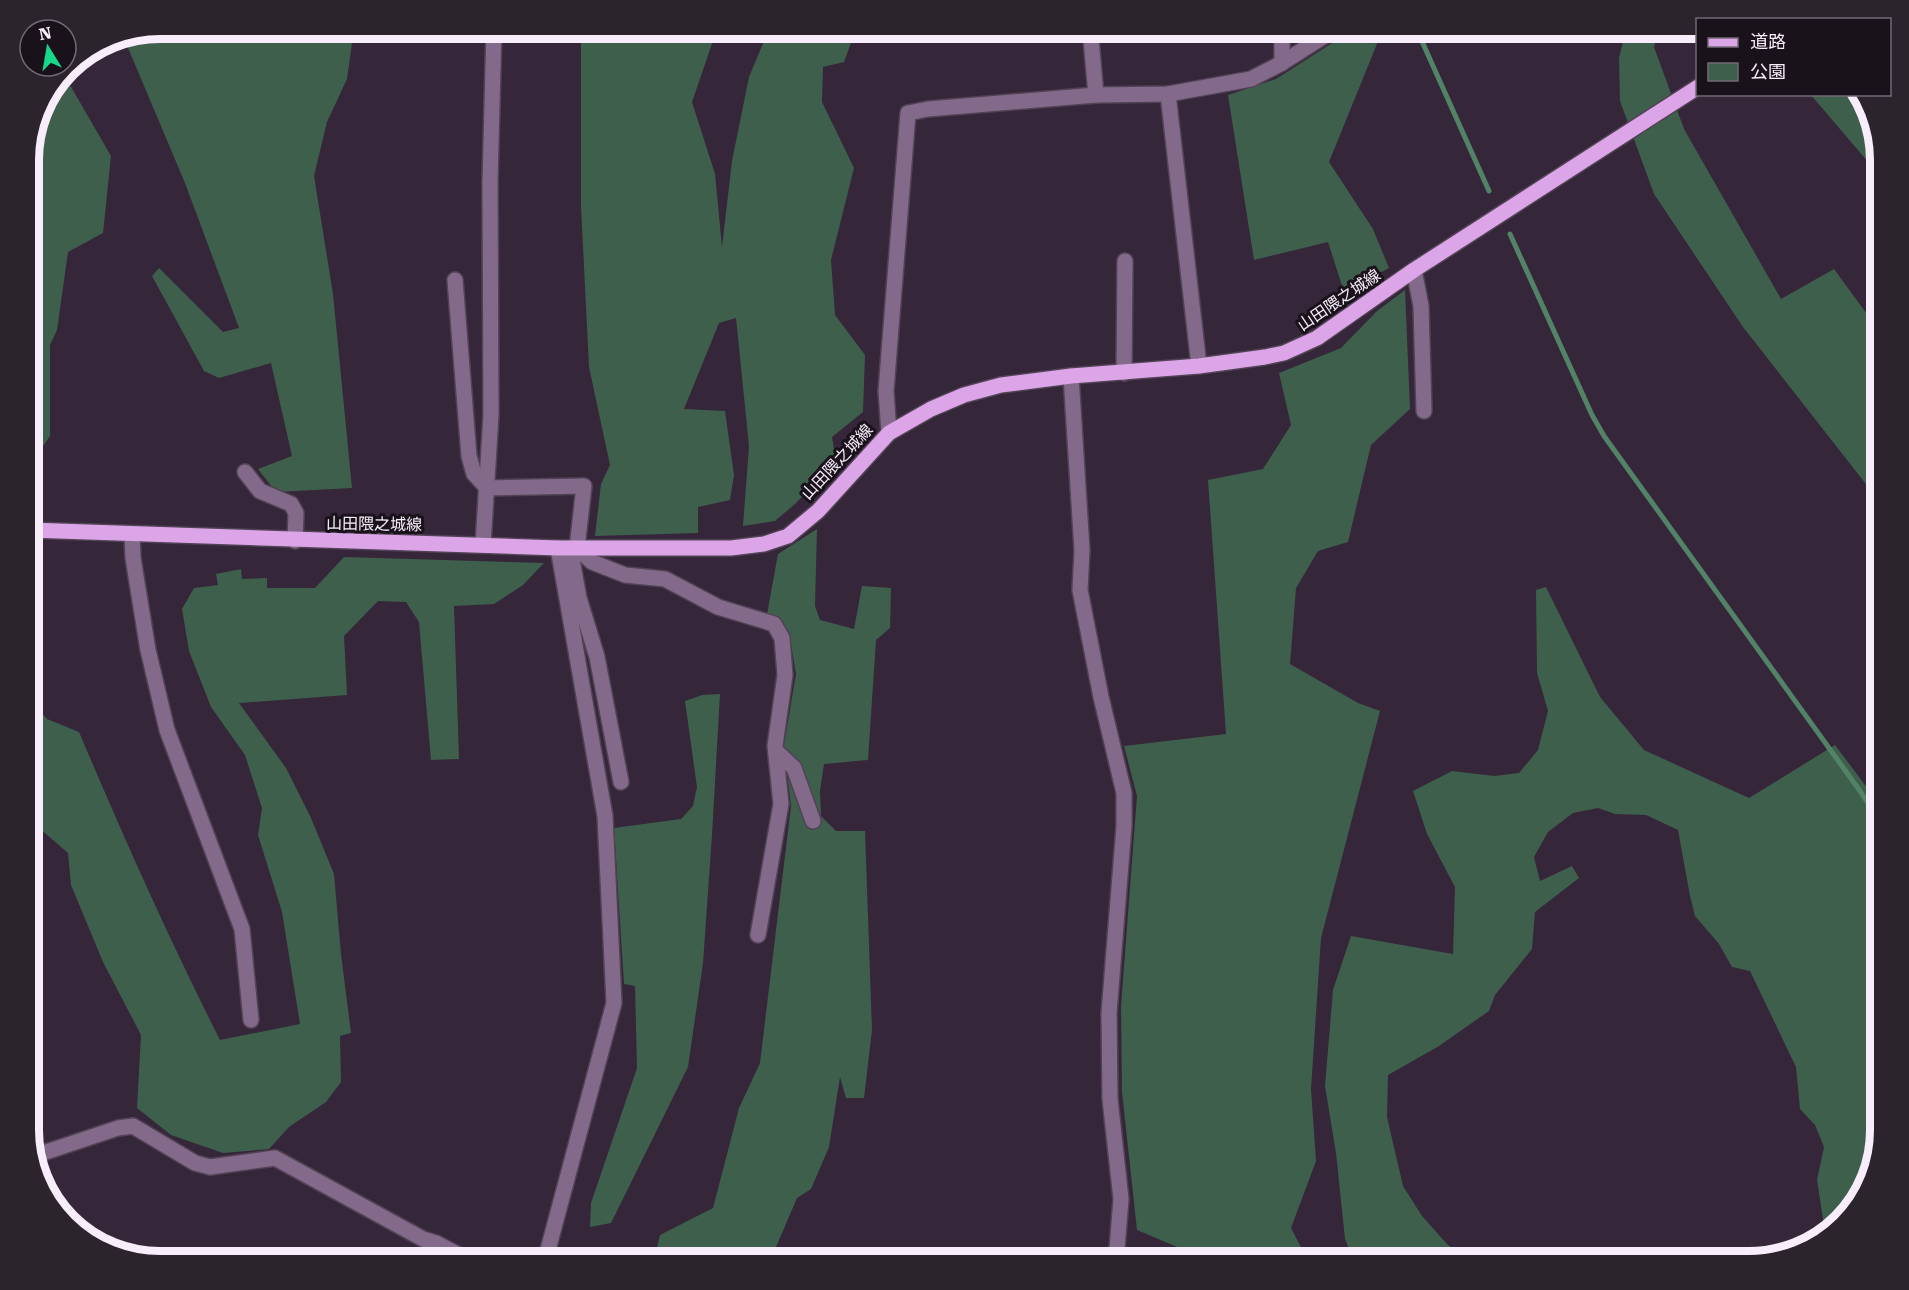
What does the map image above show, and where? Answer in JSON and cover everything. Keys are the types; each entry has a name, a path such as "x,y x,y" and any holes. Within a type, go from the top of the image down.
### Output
{"main road":[{"name":"山田隈之城線","path":"39,530 295,541 568,548 731,548 764,544 788,536 818,511 889,433 932,409 964,395 1002,385 1071,376 1199,366 1265,357 1301,346 1317,338 1414,270 1696,88"}],"street":[{"path":"483,545 491,415 490,182 494,39"},
{"path":"1091,39 1096,96"},
{"path":"1282,39 1282,63"},
{"path":"889,433 886,391 908,113 928,109 1096,96 1168,94 1251,79 1320,39"},
{"path":"1168,94 1199,366"},
{"path":"1124,372 1125,261"},
{"path":"1414,270 1421,306 1424,411"},
{"path":"455,280 469,456 474,474 487,488 584,486 568,548 605,816 614,1003 548,1251"},
{"path":"1071,376 1082,550 1080,590 1101,697 1124,793 1124,826 1108,1013 1110,1099 1121,1200 1117,1251"},
{"path":"245,471 260,491 291,504 296,513 295,541"},
{"path":"132,534 133,558 148,650 167,730 242,929 251,1020"},
{"path":"568,548 592,562 625,575 665,579 718,607 774,624 782,638 785,675 776,752 781,804 758,935"},
{"path":"568,548 579,598 597,657 621,782"},
{"path":"776,752 794,768 813,821"},
{"path":"41,1154 118,1128 133,1126 195,1163 210,1167 275,1158 423,1239 450,1251"}],"green space":[{"path":"152,39 353,39 347,79 327,122 314,176 333,294 352,488 276,492 258,469 292,456 271,363 219,378 204,371 152,276 159,268 223,332 239,328 185,183 126,44"},
{"path":"581,39 714,39 692,102 715,174 722,247 732,161 749,77 765,39 852,39 844,62 823,67 822,102 854,168 831,260 835,315 865,355 863,412 832,437 836,461 795,504 775,521 743,526 749,446 736,318 719,323 684,409 725,411 734,475 730,500 698,507 698,533 595,536 601,484 610,465 589,367 581,206"},
{"path":"1338,39 1379,39 1329,162 1373,229 1389,268 1344,292 1328,242 1254,260 1228,95 1276,79"},
{"path":"1624,39 1656,39 1654,47 1684,129 1781,299 1834,269 1870,318 1870,367 1866,372 1870,384 1870,489 1743,327 1654,194 1620,101 1619,58"},
{"path":"68,81 111,156 103,233 68,252 57,330 50,345 50,436 39,449 39,152 48,114"},
{"path":"1812,96 1851,96 1866,129 1870,164"},
{"path":"1405,290 1410,409 1371,445 1348,542 1318,551 1296,588 1290,664 1358,703 1380,711 1321,938 1311,1089 1316,1161 1291,1228 1303,1251 1182,1251 1182,1249 1137,1230 1122,1092 1121,1006 1137,796 1124,746 1226,734 1208,480 1263,469 1291,425 1279,373 1341,348 1377,311"},
{"path":"817,529 815,606 820,620 854,629 862,586 891,588 890,628 876,640 868,760 824,764 820,791 821,816 836,831 865,831 872,1030 864,1098 846,1098 840,1077 829,1147 811,1189 797,1198 774,1251 656,1251 660,1235 713,1208 739,1108 760,1063 791,806 784,745 796,674 789,632 778,620 767,614 778,554"},
{"path":"344,557 544,563 523,585 494,604 454,606 459,759 431,760 419,622 406,602 378,601 344,636 347,695 239,703 286,768 311,818 334,874 351,1033 340,1036 341,1082 326,1102 289,1127 269,1149 223,1153 171,1135 137,1108 141,1035 103,962 71,885 68,853 39,828 39,710 47,719 79,732 147,887 220,1040 300,1024 282,912 258,835 262,808 245,755 211,707 189,651 182,609 194,588 218,585 216,574 241,569 242,579 267,578 267,588 315,588"},
{"path":"39,568 43,581 39,591"},
{"path":"1546,587 1600,697 1644,750 1749,798 1835,745 1870,792 1869,1146 1861,1176 1854,1190 1840,1210 1824,1225 1817,1180 1824,1147 1815,1125 1800,1109 1796,1067 1750,971 1732,967 1719,944 1695,916 1678,830 1646,815 1615,814 1598,808 1573,813 1548,832 1534,857 1540,881 1572,866 1579,878 1535,912 1532,949 1495,995 1489,1011 1439,1046 1388,1075 1387,1117 1403,1186 1422,1216 1448,1245 1457,1251 1350,1251 1345,1239 1336,1153 1325,1086 1333,990 1351,936 1453,954 1455,887 1427,834 1413,791 1452,771 1494,776 1519,773 1538,750 1548,711 1537,673 1536,590"},
{"path":"720,694 703,963 688,1067 611,1223 590,1227 591,1203 637,1068 635,986 624,984 614,828 681,819 693,806 697,787 685,701 702,695"}],"waterway":[{"path":"1421,39 1489,191"},
{"path":"1510,234 1592,415 1604,436 1870,806"}]}
